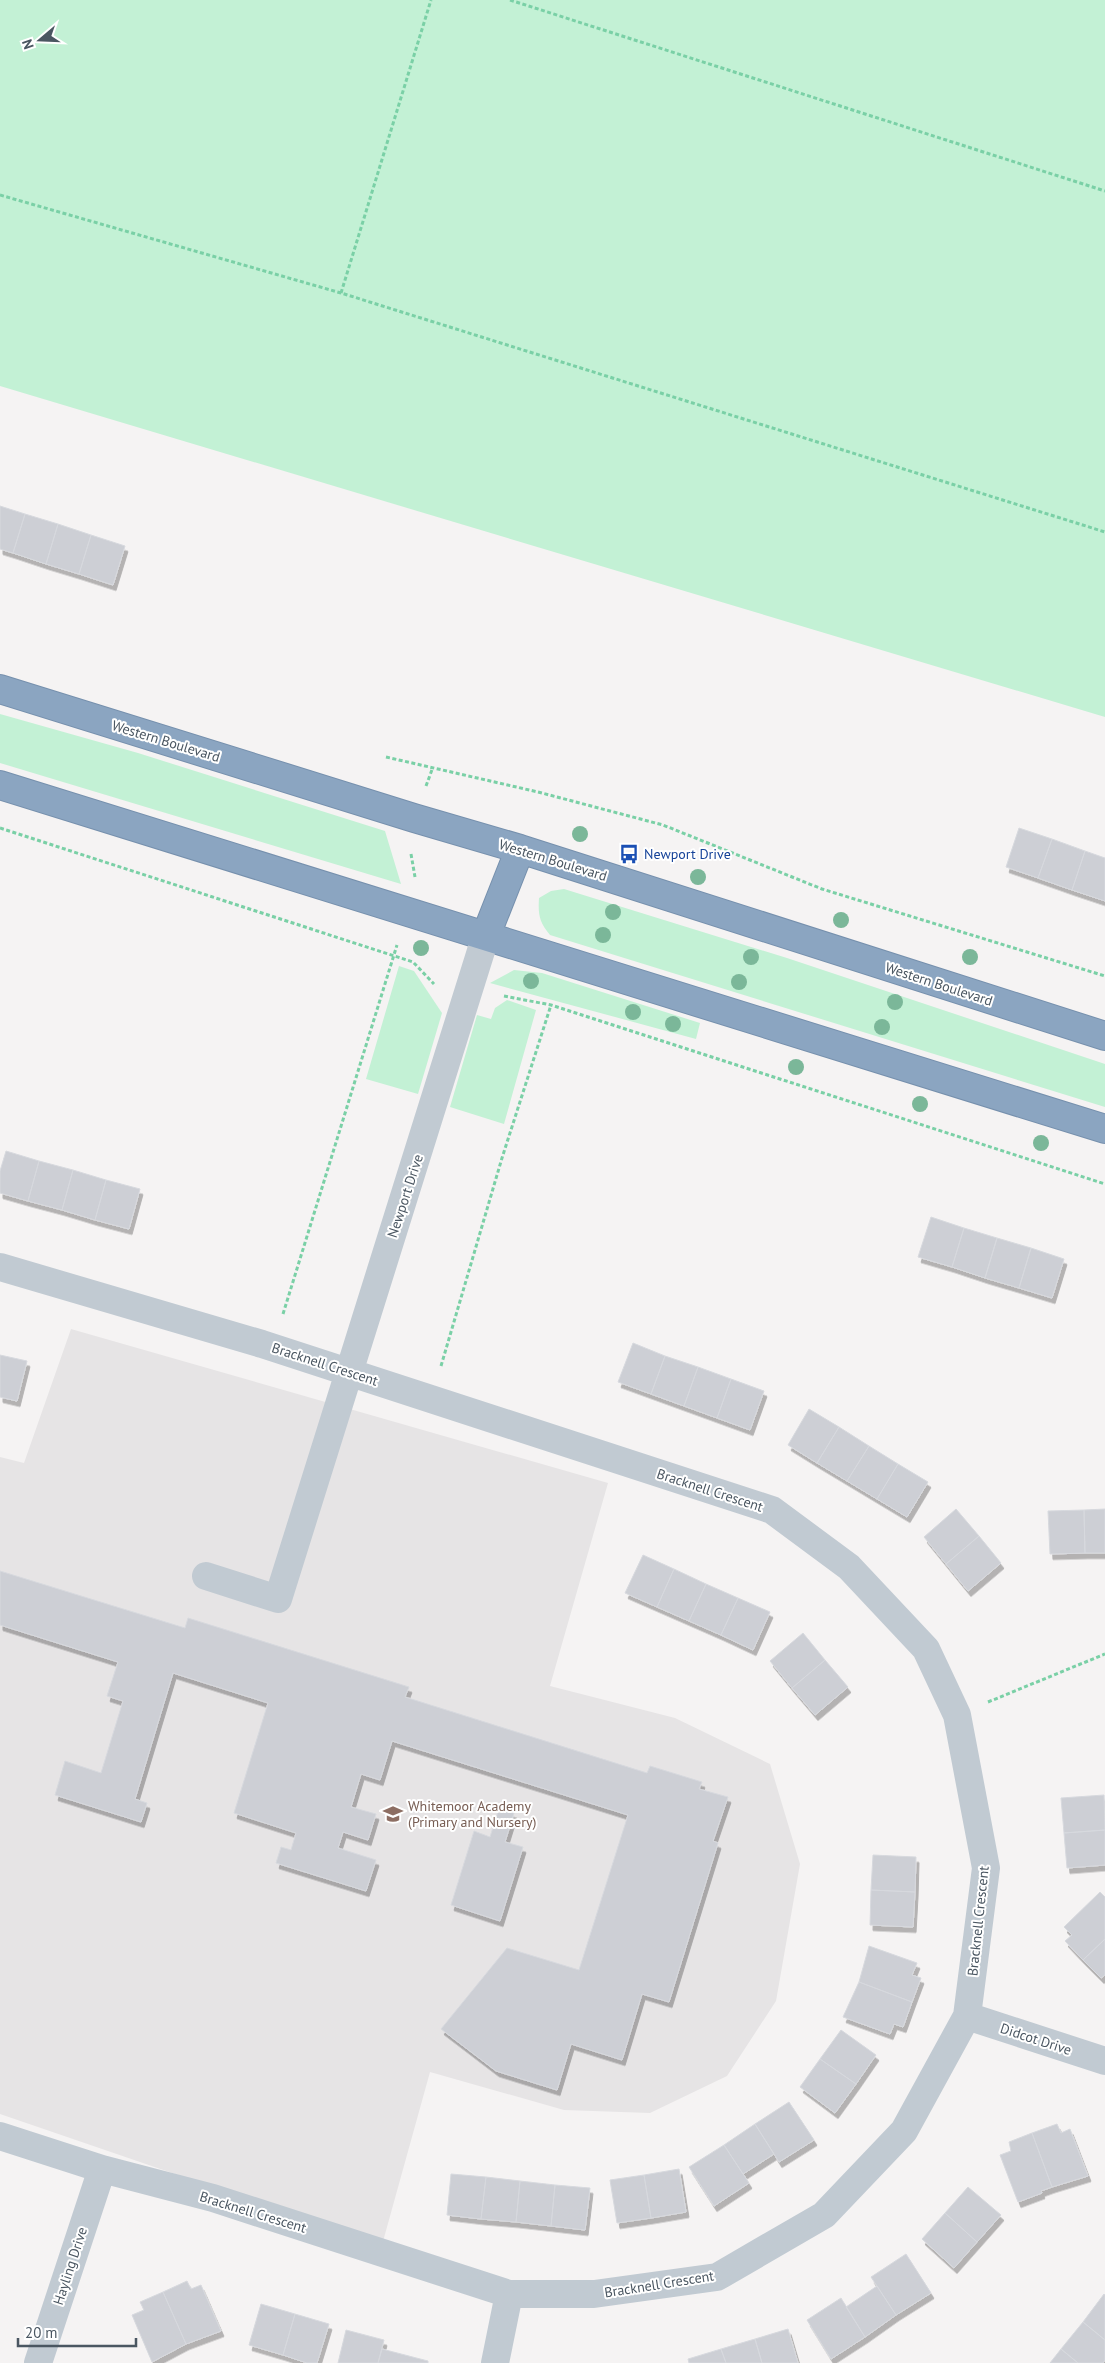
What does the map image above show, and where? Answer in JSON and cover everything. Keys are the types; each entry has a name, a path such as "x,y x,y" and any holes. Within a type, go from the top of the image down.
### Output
{"highway":[{"name":"Western Boulevard","path":"0,689 414,818 520,849 1105,1036"},
{"path":"0,785 1105,1128"},
{"path":"486,935 520,849"}],"street":[{"name":"Newport Drive","path":"206,1576 278,1599 486,935"},
{"name":"Bracknell Crescent","path":"0,1267 273,1348 432,1398 772,1510 848,1567 926,1649 957,1715 986,1868 967,2016 904,2130 824,2215 717,2277 594,2294 509,2294 213,2198 102,2169 0,2136"},
{"name":"Didcot Drive","path":"967,2016 1105,2061"},
{"name":"Hayling Drive","path":"38,2363 102,2169"},
{"path":"495,2363 509,2294"}],"path":[{"path":"341,293 431,0"},
{"path":"510,0 1105,191"},
{"path":"0,195 341,293 1105,532"},
{"path":"386,757 663,825 822,889 1105,976"},
{"path":"273,1348 416,886 408,838 433,767"},
{"path":"0,828 413,962 444,997 484,1007 495,998 507,995 551,1005 1105,1184"},
{"path":"432,1398 502,1158 551,1005"},
{"path":"957,1715 1105,1654"}],"shaded area":[{"name":"Whitemoor Academy (Primary and Nursery)","path":"71,1329 608,1483 550,1686 675,1718 770,1764 800,1864 776,2001 727,2076 650,2113 564,2110 430,2072 382,2245 0,2114 0,1457 24,1463"}],"green space":[{"path":"0,0 1105,0 1105,717 0,386"},
{"path":"0,714 138,753 385,831 401,884 0,763"},
{"path":"564,889 787,958 1105,1064 1105,1107 550,935 540,918 539,898 551,891"},
{"path":"399,966 414,971 442,1013 418,1094 366,1079"},
{"path":"514,970 542,973 700,1023 696,1039 490,983"},
{"path":"507,1000 536,1010 504,1124 450,1107 477,1015 491,1019 495,1008"}],"building":[{"path":"0,506 25,514 13,553 0,549"},
{"path":"25,514 58,524 46,564 13,553"},
{"path":"58,524 91,535 79,574 46,564"},
{"path":"91,535 125,546 113,585 79,574"},
{"path":"1019,828 1052,839 1038,878 1006,867"},
{"path":"1052,839 1085,851 1072,890 1038,878"},
{"path":"1085,851 1105,858 1105,901 1072,890"},
{"path":"6,1151 39,1161 28,1201 0,1193 0,1171"},
{"path":"39,1161 73,1170 62,1210 28,1201"},
{"path":"73,1170 106,1180 95,1220 62,1210"},
{"path":"106,1180 140,1189 129,1229 95,1220"},
{"path":"931,1217 964,1228 952,1267 918,1257"},
{"path":"964,1228 997,1238 985,1278 952,1267"},
{"path":"997,1238 1031,1248 1019,1288 985,1278"},
{"path":"1031,1248 1064,1259 1052,1298 1019,1288"},
{"path":"633,1343 665,1356 651,1394 618,1382"},
{"path":"0,1355 27,1361 17,1401 0,1397"},
{"path":"665,1356 698,1367 684,1406 651,1394"},
{"path":"698,1367 731,1379 717,1418 684,1406"},
{"path":"731,1379 764,1391 750,1430 717,1418"},
{"path":"809,1409 839,1427 817,1463 788,1445"},
{"path":"839,1427 869,1446 847,1481 817,1463"},
{"path":"869,1446 898,1464 877,1499 847,1481"},
{"path":"898,1464 928,1482 907,1517 877,1499"},
{"path":"956,1509 979,1536 946,1564 924,1537"},
{"path":"1105,1509 1105,1553 1085,1553 1084,1510"},
{"path":"1084,1510 1085,1553 1050,1554 1048,1511"},
{"path":"979,1536 1001,1563 968,1591 946,1564"},
{"path":"643,1555 674,1569 657,1607 625,1593"},
{"path":"674,1569 706,1584 689,1621 657,1607"},
{"path":"0,1571 185,1628 188,1618 409,1687 405,1697 647,1773 650,1766 702,1782 699,1789 728,1797 713,1841 718,1843 669,2002 642,1994 622,2060 571,2044 557,2090 496,2071 441,2029 507,1948 579,1970 628,1815 392,1741 380,1780 361,1774 351,1807 376,1814 368,1840 343,1832 338,1848 376,1860 366,1891 276,1863 281,1847 291,1850 296,1833 234,1813 268,1703 173,1673 135,1799 147,1803 141,1822 55,1795 65,1761 101,1773 123,1701 107,1696 118,1662 0,1625"},
{"path":"706,1584 738,1598 721,1635 689,1621"},
{"path":"738,1598 770,1612 753,1650 721,1635"},
{"path":"803,1633 825,1660 792,1688 770,1661"},
{"path":"825,1660 848,1687 815,1715 792,1688"},
{"path":"1104,1795 1105,1830 1064,1833 1061,1798"},
{"path":"499,1808 514,1813 505,1842 523,1847 500,1921 451,1905 474,1831 490,1837"},
{"path":"1105,1830 1105,1865 1067,1868 1064,1833"},
{"path":"873,1855 916,1857 915,1892 871,1890"},
{"path":"871,1890 915,1892 913,1927 870,1925"},
{"path":"1100,1892 1105,1897 1105,1939 1083,1960 1065,1941 1072,1935 1064,1927"},
{"path":"1105,1939 1105,1975 1101,1978 1083,1960"},
{"path":"869,1946 917,1963 912,1975 921,1978 912,2002 859,1982"},
{"path":"859,1982 912,2002 903,2027 894,2024 890,2034 843,2017"},
{"path":"841,2030 876,2055 856,2084 820,2059"},
{"path":"820,2059 856,2084 835,2113 800,2087"},
{"path":"789,2102 814,2140 779,2162 755,2124"},
{"path":"755,2124 774,2154 743,2174 724,2145"},
{"path":"1057,2124 1061,2133 1070,2129 1088,2176 1052,2187 1032,2133"},
{"path":"1032,2133 1052,2187 1018,2202 1000,2155 1011,2151 1009,2142"},
{"path":"724,2145 749,2183 714,2206 689,2167"},
{"path":"679,2169 686,2212 651,2218 644,2175"},
{"path":"451,2174 486,2177 481,2219 447,2215"},
{"path":"644,2175 651,2218 617,2223 610,2180"},
{"path":"486,2177 520,2181 516,2222 481,2219"},
{"path":"520,2181 555,2185 551,2226 516,2222"},
{"path":"555,2185 590,2188 585,2230 551,2226"},
{"path":"968,2187 1001,2215 977,2242 945,2213"},
{"path":"945,2213 977,2242 954,2268 922,2239"},
{"path":"906,2254 931,2293 896,2315 871,2277"},
{"path":"187,2281 191,2289 201,2285 221,2331 186,2344 163,2292"},
{"path":"877,2286 896,2315 865,2337 846,2307"},
{"path":"163,2292 186,2344 152,2362 132,2315 144,2310 140,2302"},
{"path":"1105,2295 1105,2340 1083,2322"},
{"path":"841,2298 865,2337 831,2359 807,2320"},
{"path":"261,2304 295,2314 283,2355 249,2345"},
{"path":"295,2314 329,2324 317,2363 307,2363 283,2355"},
{"path":"1083,2322 1105,2340 1105,2360 1103,2363 1078,2363 1061,2349"},
{"path":"788,2329 798,2363 762,2363 755,2339"},
{"path":"346,2330 384,2340 378,2363 338,2363"},
{"path":"755,2339 762,2363 726,2363 721,2349"},
{"path":"382,2349 428,2361 428,2363 378,2363"},
{"path":"721,2349 726,2363 689,2363 688,2359"},
{"path":"1061,2349 1078,2363 1050,2363"}],"place":[{"name":"Newport Drive","path":"629,854"},
{"name":"Whitemoor Academy (Primary and Nursery)","path":"393,1814"}]}
